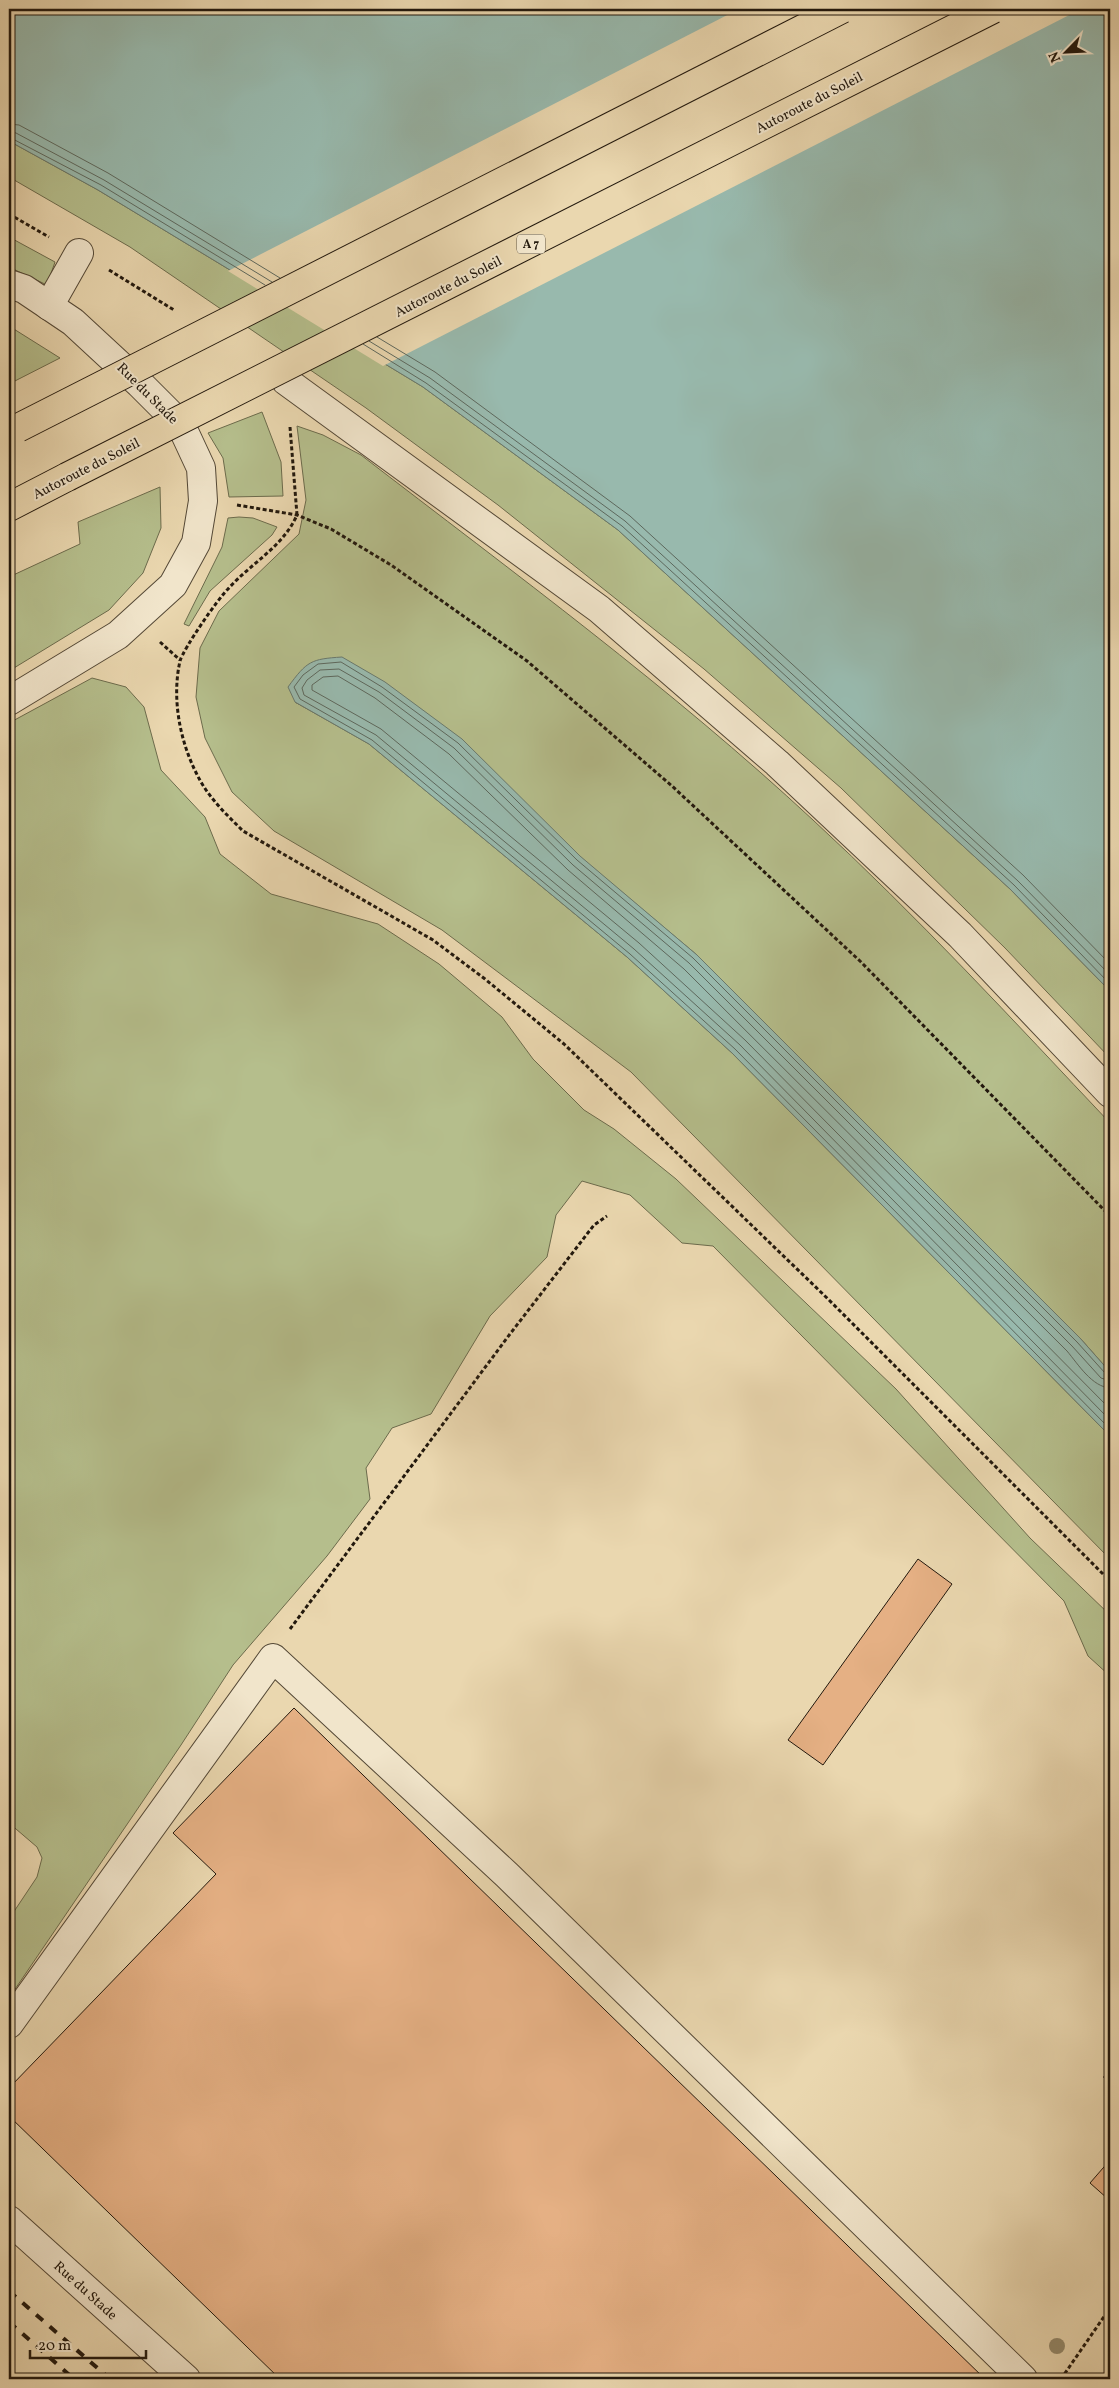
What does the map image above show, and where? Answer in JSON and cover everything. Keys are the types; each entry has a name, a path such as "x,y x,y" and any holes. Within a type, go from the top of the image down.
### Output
{"highway":[{"path":"13,430 842,9"},
{"name":"Autoroute du Soleil","path":"9,507 993,9"}],"street":[{"path":"49,306 79,254"},
{"name":"Rue du Stade","path":"9,284 24,290 73,322 140,384 181,426 201,468 203,501 196,543 173,584 118,635 9,701"},
{"path":"286,381 599,609 628,634 776,763 960,935 1110,1093"},
{"path":"9,2024 273,1658 507,1875 1022,2379"},
{"name":"Rue du Stade","path":"9,2220 186,2379"}],"path":[{"path":"9,214 178,313"},
{"path":"286,381 297,514 291,528 283,538 228,588 214,605 180,660 176,703 187,750 201,782 219,807 243,830 432,940 485,979 564,1044 827,1298 1110,1581"},
{"path":"203,501 297,514 330,530 391,564 527,661 672,786 861,962 1110,1216"},
{"path":"273,1658 293,1623 510,1334 594,1225 607,1216"},
{"path":"1104,2076 1110,2082"},
{"path":"1061,2379 1110,2308"}],"green space":[{"path":"9,141 98,190 423,387 618,530 1010,889 1110,991 1110,1058 1005,948 841,788 704,669 498,505 366,408 130,247 9,177"},
{"path":"9,237 55,262 47,285 9,267"},
{"path":"9,326 60,358 9,384"},
{"path":"262,412 281,462 283,496 229,497 223,458 208,433"},
{"path":"297,426 323,435 361,455 591,632 759,771 890,893 1110,1123 1110,1372 1080,1338 697,955 580,857 295,702 369,744 627,957 732,1053 1110,1436 1110,1559 631,1072 442,930 274,831 232,792 205,738 196,697 200,648 219,611 299,534 306,500"},
{"path":"160,487 161,528 143,573 109,610 9,671 9,577 80,544 78,522"},
{"path":"228,518 253,518 277,527 272,535 210,591 189,626 184,624 222,547"},
{"path":"92,678 126,687 144,707 161,770 205,817 220,854 271,894 378,924 439,964 502,1017 533,1059 584,1110 614,1129 676,1179 896,1389 1030,1538 1110,1615 1110,1676 1088,1656 1064,1601 713,1246 682,1243 630,1195 582,1181 556,1215 547,1257 490,1316 431,1414 392,1428 366,1468 370,1499 327,1556 233,1665 181,1745 9,1998 9,1919 37,1877 42,1858 37,1847 9,1823 9,723"}],"water":[{"path":"9,9 1110,9 1110,991 1010,889 618,530 423,387 98,190 9,141"},
{"path":"342,657 385,682 462,739 580,856 697,955 1080,1338 1110,1372 1110,1436 732,1053 627,957 369,744 295,702 288,687 305,667 310,663 323,659"}],"pier":[{"path":"739,9 1081,9 383,366 228,271"}],"building":[{"path":"918,1559 952,1584 823,1765 788,1740"},
{"path":"294,1708 985,2379 280,2379 9,2116 9,2088 216,1874 173,1833"},
{"path":"1110,2160 1110,2196 1108,2199 1090,2183"}],"railway":[{"path":"9,2291 110,2379"},
{"path":"9,2322 74,2379"}]}
